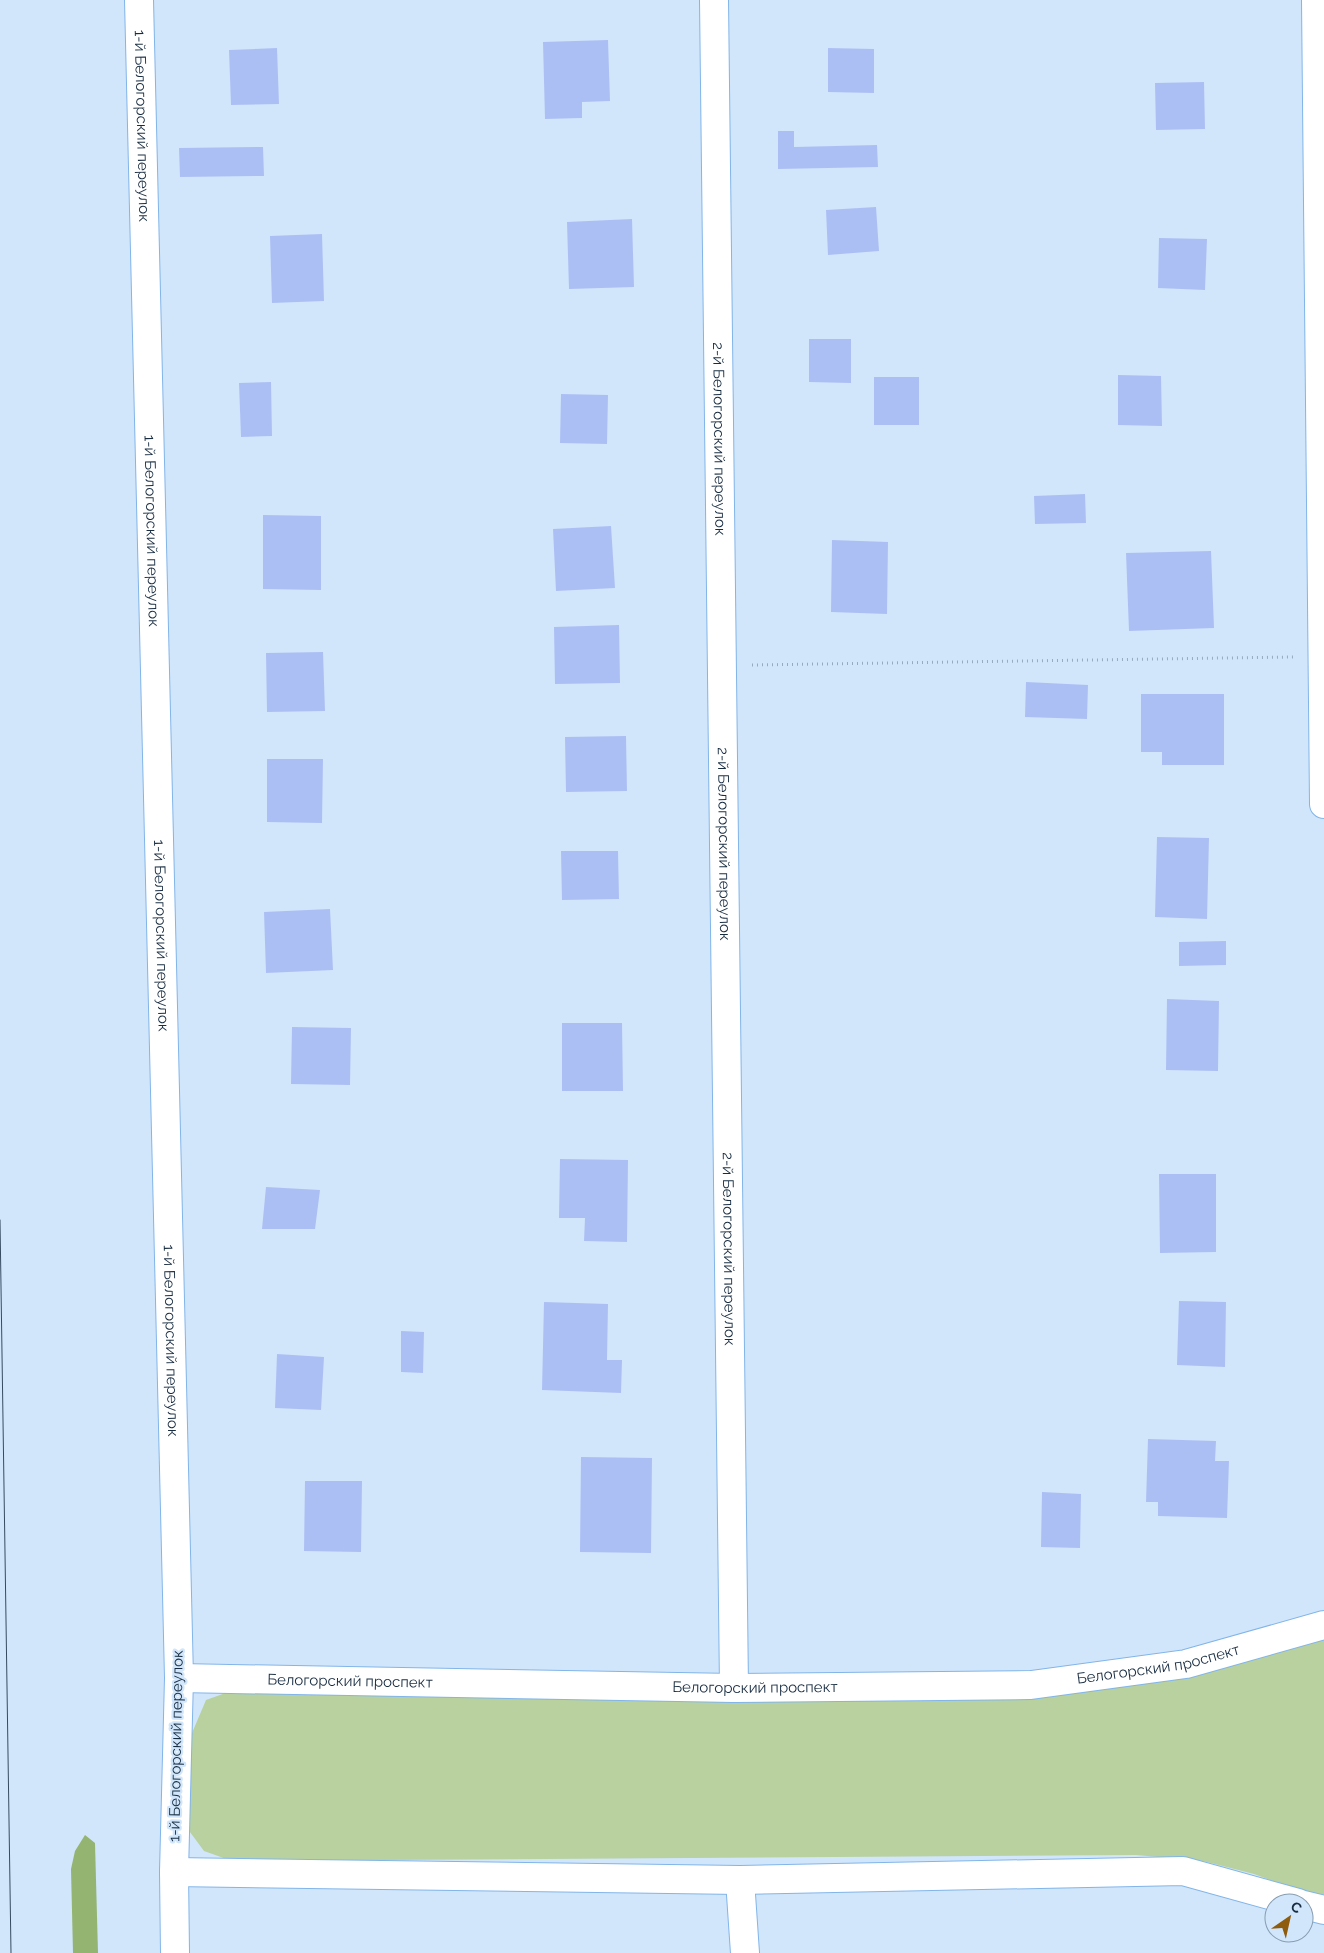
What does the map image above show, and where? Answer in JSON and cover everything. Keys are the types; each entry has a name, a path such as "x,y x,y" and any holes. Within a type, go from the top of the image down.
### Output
{"street":[{"name":"1-й Белогорский переулок","path":"140,0 179,1678 174,1872 175,1953"},
{"name":"2-й Белогорский переулок","path":"714,0 734,1688"},
{"path":"1316,0 1324,804"},
{"name":"Белогорский проспект","path":"179,1678 734,1688 1031,1685 1186,1664 1324,1625"},
{"path":"174,1872 740,1880 1183,1871 1264,1894"},
{"path":"740,1880 745,1953"}],"path":[{"path":"721,665 1322,657"}],"green space":[{"path":"1324,1639 1324,1900 1314,1896 1314,1893 1305,1893 1254,1874 1203,1861 1136,1855 232,1861 204,1851 187,1828 192,1733 206,1700 234,1690 1065,1694"},
{"path":"85,1835 95,1843 98,1953 73,1953 71,1869 75,1851"}],"building":[{"path":"608,40 610,101 582,102 582,118 545,119 543,42"},
{"path":"277,48 279,104 231,105 229,50"},
{"path":"828,48 874,49 874,93 828,92"},
{"path":"1204,82 1205,129 1156,130 1155,83"},
{"path":"778,131 794,131 794,147 877,145 878,167 778,169"},
{"path":"263,147 264,176 180,177 179,148"},
{"path":"876,207 879,251 828,255 826,210"},
{"path":"632,219 634,287 569,289 567,222"},
{"path":"322,234 324,301 272,303 270,236"},
{"path":"1159,238 1207,239 1205,290 1158,288"},
{"path":"809,339 851,339 851,383 809,382"},
{"path":"1118,375 1161,376 1162,426 1118,425"},
{"path":"874,377 919,377 919,425 874,425"},
{"path":"271,382 272,436 241,437 239,383"},
{"path":"561,394 608,395 607,444 560,443"},
{"path":"1085,494 1086,523 1035,524 1034,496"},
{"path":"263,515 321,516 321,590 263,589"},
{"path":"611,526 615,588 556,591 553,529"},
{"path":"832,540 888,542 887,614 831,612"},
{"path":"1211,551 1214,628 1129,631 1126,553"},
{"path":"619,625 620,683 555,684 554,627"},
{"path":"323,652 325,711 267,712 266,653"},
{"path":"1026,682 1088,685 1087,719 1025,717"},
{"path":"1141,694 1224,694 1224,765 1162,765 1162,752 1141,752"},
{"path":"626,736 627,791 566,792 565,737"},
{"path":"267,759 323,759 322,823 267,822"},
{"path":"1157,837 1209,838 1207,919 1155,917"},
{"path":"561,851 618,851 619,899 562,900"},
{"path":"330,909 333,970 266,973 264,912"},
{"path":"1226,941 1226,965 1179,966 1179,942"},
{"path":"1167,999 1219,1001 1218,1071 1166,1070"},
{"path":"562,1023 622,1023 623,1091 562,1091"},
{"path":"292,1027 351,1028 350,1085 291,1084"},
{"path":"560,1159 628,1160 627,1242 584,1241 585,1218 559,1218"},
{"path":"1159,1174 1216,1174 1216,1252 1160,1253"},
{"path":"266,1187 320,1190 315,1229 262,1229"},
{"path":"1179,1301 1226,1302 1225,1367 1177,1365"},
{"path":"544,1302 608,1304 607,1360 622,1360 621,1393 542,1390"},
{"path":"401,1331 424,1332 423,1373 401,1372"},
{"path":"277,1354 324,1357 321,1410 275,1408"},
{"path":"1148,1439 1216,1441 1215,1461 1229,1461 1227,1518 1158,1516 1158,1502 1146,1502"},
{"path":"581,1457 652,1458 651,1553 580,1552"},
{"path":"305,1481 362,1481 361,1552 304,1551"},
{"path":"1042,1492 1081,1494 1080,1548 1041,1547"}],"tram line":[{"path":"0,1220 11,1953"}]}
